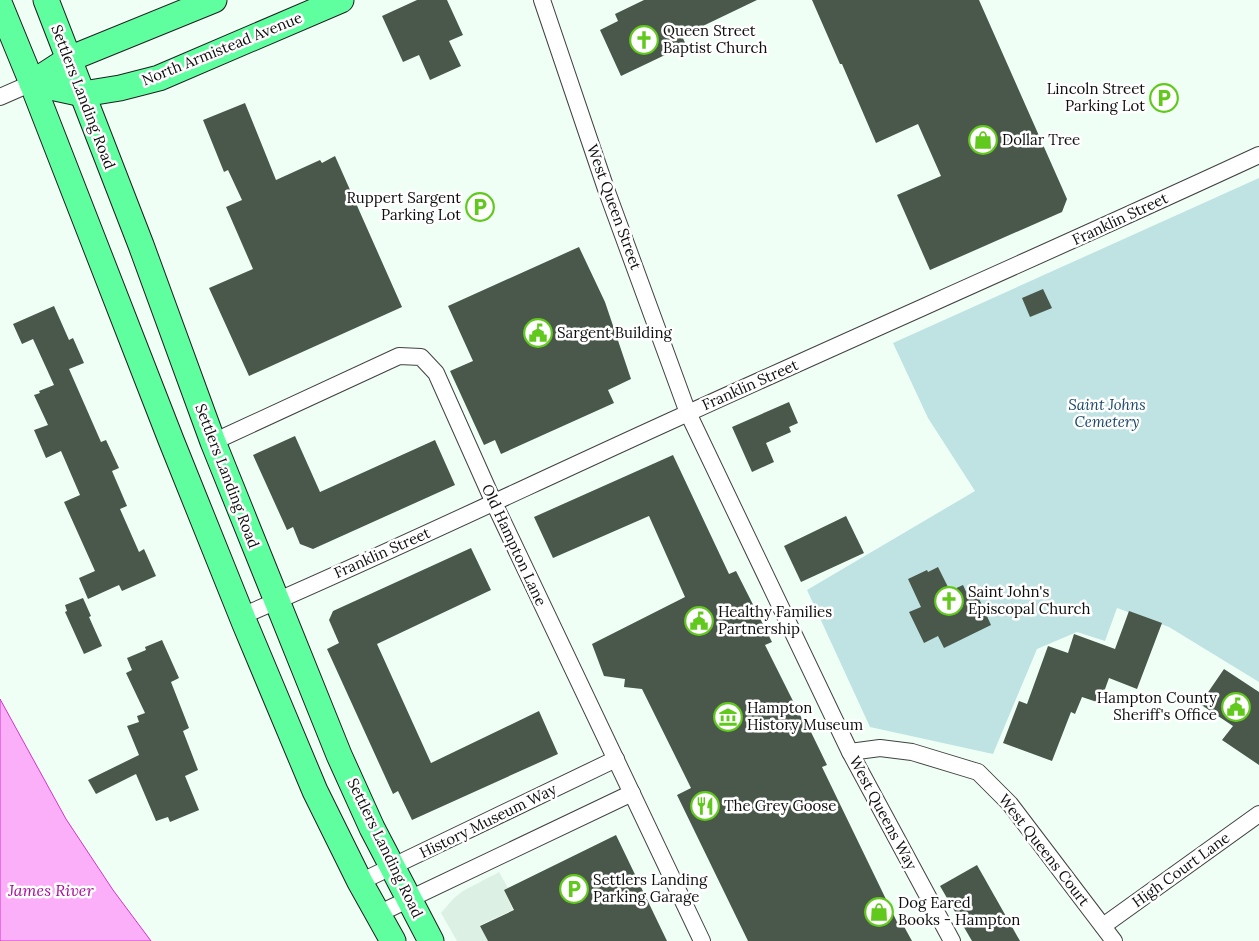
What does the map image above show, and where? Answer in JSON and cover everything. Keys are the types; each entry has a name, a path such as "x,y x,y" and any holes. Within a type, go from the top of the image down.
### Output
{"main road":[{"name":"Settlers Landing Road","path":"46,0 213,442 339,755 392,867 431,941"},
{"path":"32,83 69,60 214,0"},
{"name":"North Armistead Avenue","path":"32,83 82,94 120,88 158,78 342,0"},
{"path":"0,5 171,440 315,791 360,882 393,941"}],"street":[{"name":"West Queen Street","path":"542,0 606,189 688,413"},
{"path":"0,97 32,83"},
{"name":"Franklin Street","path":"242,616 1259,155"},
{"name":"Old Hampton Lane","path":"213,442 399,356 420,357 436,373 494,503 702,941"},
{"name":"West Queens Way","path":"688,413 850,752 952,941"},
{"name":"West Queens Court","path":"850,752 880,748 912,752 978,772 1010,804 1114,941"},
{"name":"History Museum Way","path":"360,882 616,759"},
{"path":"378,914 632,793"},
{"name":"High Court Lane","path":"1103,926 1259,814"}],"green space":[{"name":"Saint Johns Cemetery","path":"1259,178 1259,682 1169,627 1117,608 1105,641 1077,632 1037,649 993,754 870,727 807,590 975,491 928,418 893,343"}],"shaded area":[{"path":"499,872 508,888 504,890 513,910 480,925 488,941 457,941 441,913 463,891"}],"water":[{"name":"James River","path":"0,699 66,819 113,890 151,941 0,941"}],"building":[{"path":"417,0 447,0 463,35 449,41 461,66 430,80 419,55 403,62 382,16"},
{"name":"Queen Street Baptist Church","path":"644,0 757,0 682,36 686,45 621,76 600,30 618,21 615,14"},
{"name":"Dollar Tree","path":"812,0 979,0 1067,199 1062,212 930,270 897,195 941,176 918,124 876,143"},
{"path":"245,103 276,180 320,160 322,163 335,156 402,307 249,376 209,288 253,269 226,207 242,200 228,170 224,172 203,120"},
{"name":"Sargent Building","path":"579,247 605,302 631,379 608,390 614,403 501,454 495,440 484,445 450,371 473,361 448,306"},
{"path":"1043,289 1052,308 1030,317 1022,298"},
{"path":"54,306 69,340 73,338 84,363 69,369 101,442 106,440 119,468 112,471 127,506 120,509 139,552 144,549 156,576 122,591 119,585 88,599 79,578 95,571 64,502 80,495 61,451 46,458 34,430 48,425 34,395 54,385 33,339 22,344 13,324"},
{"path":"789,402 798,423 789,427 791,432 766,443 774,462 752,472 732,427"},
{"path":"295,436 320,492 435,440 455,485 313,549 300,544 293,527 287,530 253,455"},
{"path":"673,455 729,574 736,571 772,642 765,645 827,765 822,767 897,922 901,921 912,941 748,941 677,795 691,788 642,689 624,687 625,679 604,676 592,644 685,597 649,516 553,558 534,517"},
{"path":"846,516 864,553 801,582 784,546"},
{"path":"471,548 491,590 377,644 431,763 539,711 558,754 412,820 398,791 393,794 327,649 339,643 329,620 333,611"},
{"name":"Saint John's Episcopal Church","path":"938,567 950,591 963,585 968,596 976,592 991,625 944,648 938,636 924,643 909,612 921,607 908,579"},
{"path":"83,598 102,646 84,654 65,612 67,611 65,605"},
{"path":"1129,611 1162,623 1137,689 1109,678 1100,703 1082,697 1075,714 1071,712 1052,761 1003,743 1019,701 1027,704 1048,646 1068,653 1074,634 1115,649"},
{"path":"162,640 179,678 171,682 189,728 183,731 198,770 185,776 199,810 170,822 168,817 156,821 136,774 96,794 88,780 139,755 127,726 139,722 137,716 145,713 126,673 132,670 127,658 146,650 145,647"},
{"path":"1224,669 1259,692 1259,765 1222,740 1233,726 1200,704"},
{"name":"Settlers Landing Parking Garage","path":"616,835 667,941 488,941 480,926 514,910 504,890"},
{"path":"977,865 1020,941 972,941 940,886"}],"place":[{"name":"Queen Street Baptist Church","path":"644,40"},
{"name":"Lincoln Street Parking Lot","path":"1164,98"},
{"name":"Dollar Tree","path":"983,140"},
{"name":"Ruppert Sargent Parking Lot","path":"480,207"},
{"name":"Sargent Building","path":"538,333"},
{"name":"Saint John's Episcopal Church","path":"949,601"},
{"name":"Healthy Families Partnership","path":"699,621"},
{"name":"Hampton County Sheriff's Office","path":"1236,707"},
{"name":"Hampton History Museum","path":"728,717"},
{"name":"The Grey Goose","path":"705,806"},
{"name":"Settlers Landing Parking Garage","path":"574,889"},
{"name":"Dog Eared Books - Hampton","path":"879,912"}]}
